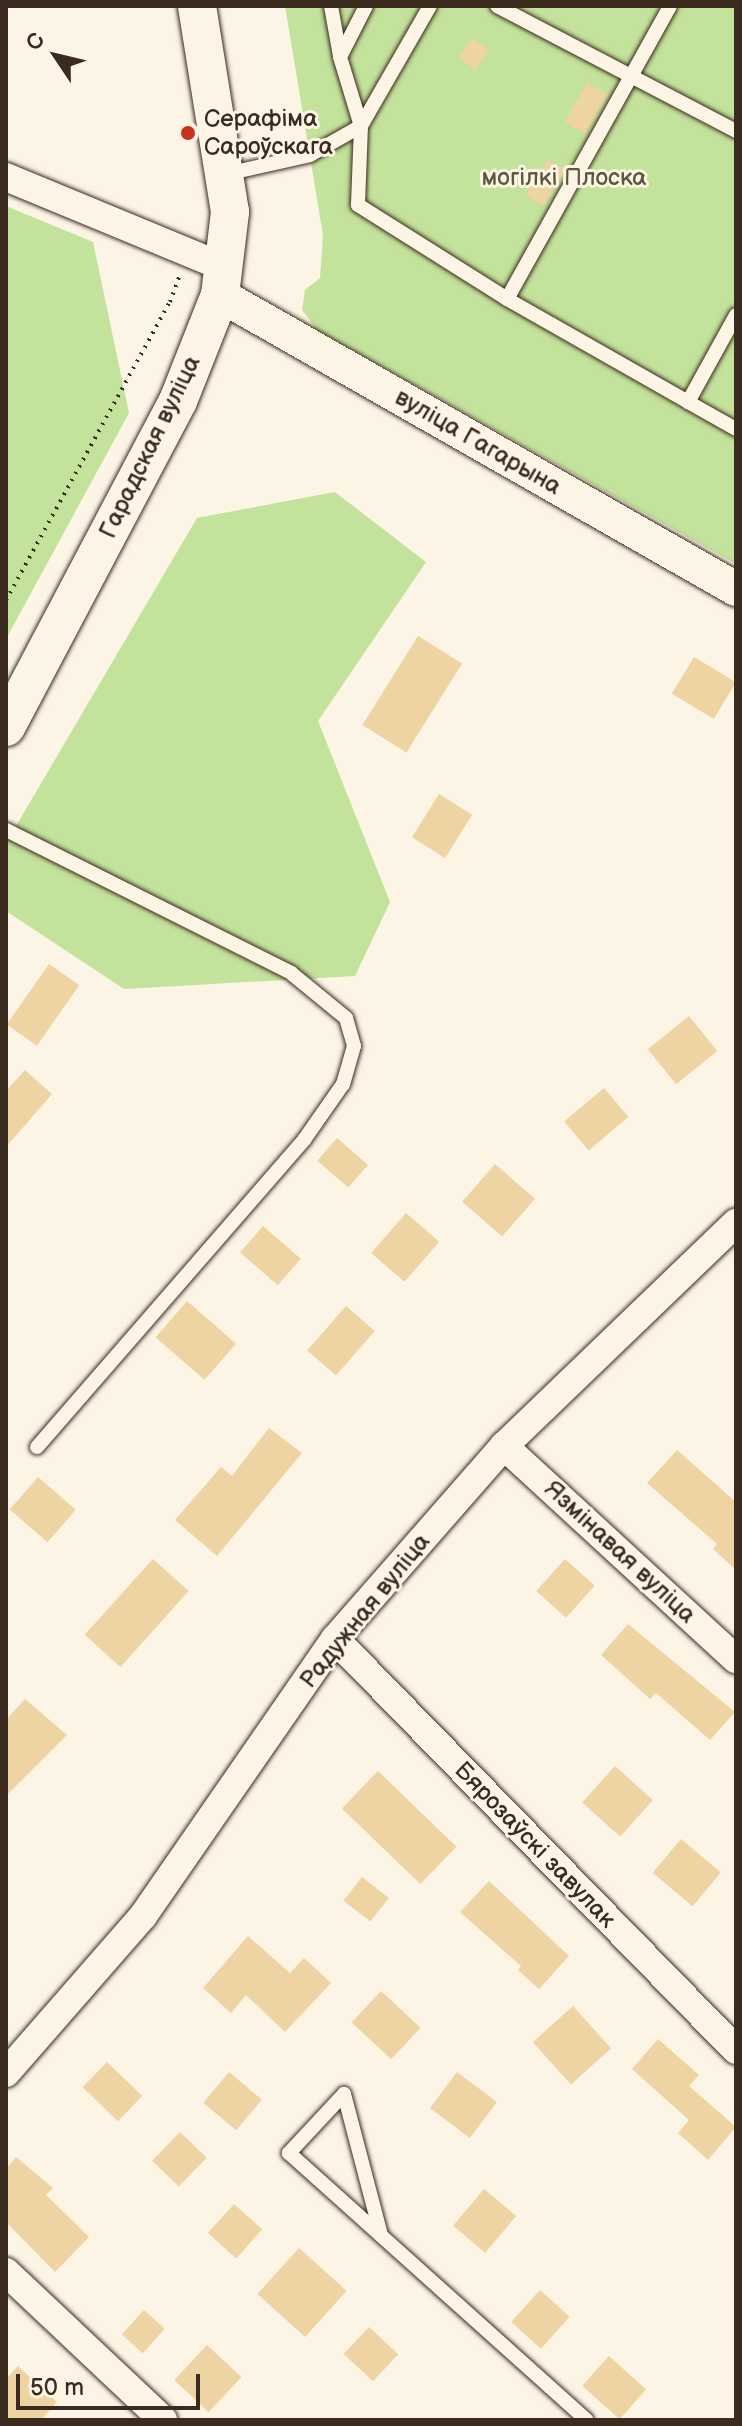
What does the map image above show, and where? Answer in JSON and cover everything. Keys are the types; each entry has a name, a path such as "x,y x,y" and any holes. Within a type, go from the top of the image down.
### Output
{"main road":[{"name":"Гарадская вуліца","path":"6,727 178,401 223,282 226,174 197,6"}],"street":[{"path":"6,177 187,252 223,282"},
{"name":"вуліца Гагарына","path":"223,282 736,589"},
{"name":"Радужная вуліца","path":"6,2073 143,1916 335,1639 504,1446 736,1223"},
{"name":"Язмінавая вуліца","path":"504,1446 736,1659"},
{"name":"Бярозаўскі завулак","path":"335,1639 736,2050"},
{"path":"6,2272 163,2420"}],"lane":[{"path":"331,6 340,57 361,126 358,205 507,299 736,429"},
{"path":"340,57 366,6"},
{"path":"226,174 310,155 361,126 430,6"},
{"path":"497,6 736,131"},
{"path":"507,299 670,6"},
{"path":"688,402 736,315"},
{"path":"6,830 291,973 346,1018 354,1046 343,1084 304,1140 37,1447"},
{"path":"381,2235 344,2094 289,2153 587,2420"}],"path":[{"path":"6,600 170,302 187,252"}],"green space":[{"name":"могілкі Плоска","path":"285,6 736,6 736,564 317,330 302,310 305,290 320,278 323,235"},
{"path":"6,206 93,242 129,413 6,639"},
{"path":"335,492 426,562 318,721 390,902 355,976 124,989 6,911 6,843 197,518"}],"building":[{"path":"472,38 489,50 475,70 458,58"},
{"path":"587,83 608,95 585,134 564,122"},
{"path":"547,159 565,170 543,206 525,195"},
{"path":"418,636 462,664 406,753 362,725"},
{"path":"694,657 736,682 714,719 672,694"},
{"path":"439,794 472,815 445,858 412,837"},
{"path":"49,964 79,985 37,1046 7,1025"},
{"path":"689,1016 717,1051 676,1084 648,1049"},
{"path":"25,1070 52,1094 6,1147 6,1091"},
{"path":"604,1088 628,1117 589,1151 564,1121"},
{"path":"337,1138 368,1165 348,1188 317,1161"},
{"path":"495,1164 535,1199 502,1237 462,1202"},
{"path":"406,1213 439,1242 404,1282 371,1253"},
{"path":"263,1226 301,1259 278,1285 240,1252"},
{"path":"187,1301 236,1344 205,1380 156,1337"},
{"path":"346,1306 375,1331 336,1375 307,1351"},
{"path":"269,1428 302,1453 217,1556 175,1520 221,1467 232,1476"},
{"path":"677,1450 736,1502 736,1570 713,1549 717,1544 647,1483"},
{"path":"38,1477 76,1510 48,1542 10,1509"},
{"path":"153,1559 189,1591 120,1667 85,1635"},
{"path":"565,1559 595,1586 566,1618 536,1591"},
{"path":"628,1624 735,1712 710,1740 656,1693 650,1699 601,1655"},
{"path":"25,1699 67,1735 6,1796 6,1720"},
{"path":"615,1766 653,1800 620,1837 582,1802"},
{"path":"378,1771 456,1847 420,1884 342,1808"},
{"path":"681,1839 721,1872 693,1906 653,1873"},
{"path":"362,1877 389,1898 370,1922 344,1901"},
{"path":"489,1881 569,1956 539,1989 518,1970 521,1966 460,1912"},
{"path":"248,1936 290,1973 304,1958 331,1983 285,2032 246,1995 231,2013 203,1988"},
{"path":"381,1991 420,2028 391,2059 352,2022"},
{"path":"573,2006 611,2048 571,2084 533,2042"},
{"path":"658,2039 699,2075 689,2086 736,2127 708,2160 678,2133 689,2120 632,2069"},
{"path":"107,2062 142,2096 118,2121 83,2087"},
{"path":"229,2072 262,2100 236,2130 203,2103"},
{"path":"457,2072 497,2102 470,2138 430,2108"},
{"path":"180,2132 207,2158 179,2186 152,2161"},
{"path":"16,2157 53,2188 46,2195 89,2237 55,2272 6,2222 6,2169"},
{"path":"484,2189 516,2216 485,2253 453,2226"},
{"path":"234,2204 262,2229 236,2258 208,2233"},
{"path":"299,2248 347,2291 305,2337 258,2294"},
{"path":"540,2290 570,2317 541,2349 511,2322"},
{"path":"144,2310 165,2329 143,2353 122,2335"},
{"path":"369,2327 398,2354 373,2381 344,2354"},
{"path":"207,2345 241,2377 209,2412 174,2380"},
{"path":"609,2356 646,2389 619,2419 582,2386"},
{"path":"18,2366 57,2402 41,2420 6,2420 6,2379"}],"place":[{"name":"Серафіма Сароўскага","path":"188,133"}]}
